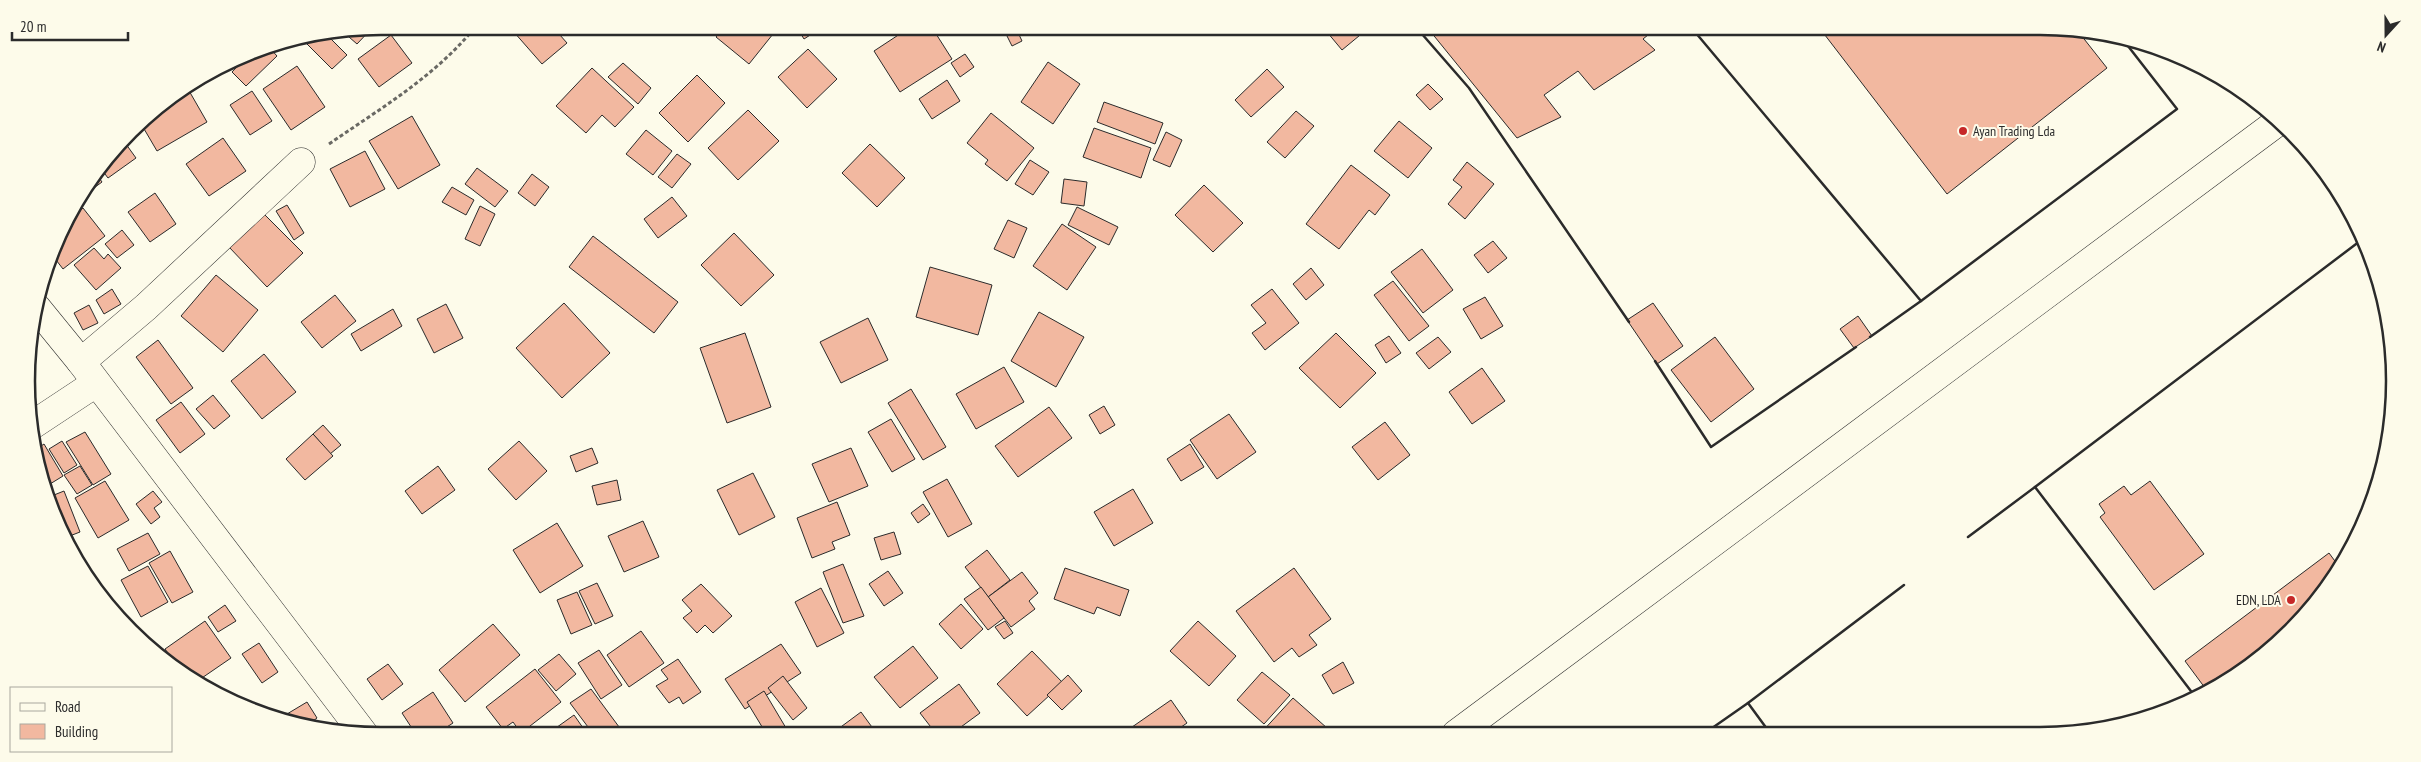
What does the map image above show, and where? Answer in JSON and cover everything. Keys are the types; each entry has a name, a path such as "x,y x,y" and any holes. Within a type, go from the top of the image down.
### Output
{"main road":[{"path":"1465,727 2273,125"},
{"path":"37,420 89,372 154,300 301,162"},
{"path":"42,314 89,372 358,726"}],"path":[{"path":"301,162 423,80 469,35"}],"building":[{"path":"391,35 412,63 379,87 358,59"},
{"path":"517,35 560,35 567,43 542,64"},
{"path":"718,35 772,35 749,64 716,37"},
{"path":"802,35 810,35 804,39"},
{"path":"898,35 937,35 952,59 900,92 874,51"},
{"path":"1006,35 1019,35 1022,41 1012,46"},
{"path":"1330,35 1360,35 1342,50"},
{"path":"1433,35 1648,35 1643,39 1655,50 1594,90 1578,71 1544,95 1561,117 1517,138"},
{"name":"Ayan Trading Lda","path":"1825,35 2040,35 2083,38 2107,68 1947,194"},
{"path":"365,36 357,44 349,37"},
{"path":"331,39 347,55 332,69 306,43"},
{"path":"808,49 837,79 807,108 778,77"},
{"path":"273,52 277,56 246,86 232,72 237,67 270,53"},
{"path":"965,54 974,67 960,77 951,63"},
{"path":"1048,62 1080,84 1053,124 1021,102"},
{"path":"623,63 651,88 638,104 608,77"},
{"path":"297,66 325,107 291,130 263,89"},
{"path":"592,68 634,107 615,127 602,115 586,133 556,106"},
{"path":"1267,69 1284,87 1251,117 1235,100"},
{"path":"697,75 725,103 688,142 659,113"},
{"path":"947,80 960,101 932,119 919,99"},
{"path":"1428,84 1443,99 1430,110 1416,95"},
{"path":"252,91 272,121 250,135 230,105"},
{"path":"190,92 207,122 157,151 144,129 170,106"},
{"path":"1104,102 1163,123 1155,144 1097,122"},
{"path":"748,110 779,141 738,180 708,148"},
{"path":"1296,111 1314,126 1285,158 1267,142"},
{"path":"991,113 1034,148 1007,181 985,164 988,160 967,143"},
{"path":"412,116 440,165 398,189 369,141"},
{"path":"1399,121 1432,148 1408,178 1374,151"},
{"path":"1094,128 1151,148 1141,178 1083,157"},
{"path":"646,130 672,151 653,175 626,154"},
{"path":"1166,132 1182,140 1170,167 1153,160"},
{"path":"223,138 246,171 209,196 186,164"},
{"path":"870,144 905,178 877,207 842,173"},
{"path":"127,146 136,158 108,178 104,173"},
{"path":"365,151 385,189 350,207 330,169"},
{"path":"677,154 691,164 672,188 658,177"},
{"path":"1030,160 1049,172 1033,195 1015,184"},
{"path":"1467,162 1494,184 1465,219 1448,204 1462,187 1453,180"},
{"path":"1351,165 1390,195 1375,215 1369,210 1339,249 1306,224"},
{"path":"477,168 508,191 495,207 465,184"},
{"path":"532,174 549,187 535,206 518,193"},
{"path":"100,179 102,182 94,188"},
{"path":"1064,179 1087,182 1084,206 1061,203"},
{"path":"1204,185 1243,223 1213,252 1175,215"},
{"path":"452,187 474,200 466,215 442,202"},
{"path":"155,193 176,224 150,242 128,212"},
{"path":"672,197 687,216 658,238 644,219"},
{"path":"287,205 304,233 294,240 276,211"},
{"path":"480,206 495,214 480,246 465,239"},
{"path":"1077,207 1118,227 1109,245 1068,225"},
{"path":"83,208 105,236 63,269 57,261 80,211"},
{"path":"264,214 303,253 267,287 229,247"},
{"path":"1008,220 1027,228 1014,258 994,249"},
{"path":"1062,224 1096,247 1067,290 1033,266"},
{"path":"122,230 134,245 117,258 105,244"},
{"path":"734,233 774,275 741,306 701,265"},
{"path":"593,236 678,302 654,333 569,267"},
{"path":"1493,241 1507,258 1488,273 1474,255"},
{"path":"94,248 104,259 108,254 121,268 96,290 74,265"},
{"path":"1422,249 1453,290 1423,313 1391,272"},
{"path":"930,267 992,285 978,335 916,317"},
{"path":"1311,268 1324,285 1306,300 1293,284"},
{"path":"216,275 258,310 223,352 181,316"},
{"path":"1393,281 1429,326 1409,341 1374,295"},
{"path":"112,289 121,304 104,314 96,300"},
{"path":"1272,289 1299,323 1265,350 1252,333 1266,323 1251,305"},
{"path":"335,295 356,321 322,348 301,322"},
{"path":"1485,297 1503,326 1481,339 1463,309"},
{"path":"564,303 610,353 562,398 516,348"},
{"path":"1653,303 1683,346 1657,364 1627,320"},
{"path":"446,304 463,338 434,353 417,319"},
{"path":"89,305 98,323 83,330 74,313"},
{"path":"393,309 402,326 361,351 351,334"},
{"path":"1039,312 1084,337 1056,387 1011,361"},
{"path":"1858,316 1872,336 1854,348 1840,329"},
{"path":"868,318 888,360 841,383 820,342"},
{"path":"745,333 771,407 727,423 700,348"},
{"path":"1336,333 1376,373 1340,408 1299,368"},
{"path":"1389,336 1401,353 1386,363 1375,345"},
{"path":"1438,337 1451,352 1429,369 1416,353"},
{"path":"1715,337 1754,389 1711,422 1671,370"},
{"path":"158,340 193,388 171,404 136,357"},
{"path":"264,354 296,392 262,419 231,381"},
{"path":"1004,367 1024,402 976,429 956,394"},
{"path":"1482,368 1505,401 1472,424 1449,392"},
{"path":"911,389 946,447 923,460 888,403"},
{"path":"213,395 230,416 214,429 196,409"},
{"path":"181,402 205,434 180,453 156,420"},
{"path":"1104,406 1115,425 1100,434 1089,415"},
{"path":"1049,407 1072,438 1018,477 995,446"},
{"path":"1229,414 1256,452 1217,479 1190,440"},
{"path":"891,419 915,459 892,472 868,432"},
{"path":"1385,422 1410,455 1378,480 1352,447"},
{"path":"323,425 341,445 330,454 313,434"},
{"path":"85,432 111,474 93,485 66,442"},
{"path":"313,434 333,456 305,480 286,459"},
{"path":"62,441 77,465 64,473 49,449"},
{"path":"519,441 547,471 516,500 488,469"},
{"path":"44,444 63,476 51,484 47,471 41,446"},
{"path":"1190,444 1204,467 1181,481 1167,459"},
{"path":"592,448 598,463 576,472 570,456"},
{"path":"851,448 868,486 829,502 812,464"},
{"path":"80,466 92,485 77,494 64,475"},
{"path":"438,466 455,490 422,514 405,491"},
{"path":"753,473 775,517 739,535 717,490"},
{"path":"947,479 972,524 948,537 923,492"},
{"path":"617,480 621,500 597,505 592,486"},
{"path":"105,481 129,520 98,538 75,498"},
{"path":"2150,481 2204,554 2154,590 2100,517 2105,513 2099,504 2124,486 2131,495"},
{"path":"1133,489 1153,523 1114,546 1094,512"},
{"path":"64,491 80,532 72,535 54,495"},
{"path":"153,491 162,502 154,508 160,517 151,524 136,504"},
{"path":"837,502 850,535 832,542 835,549 812,558 797,518"},
{"path":"923,504 930,514 918,523 911,513"},
{"path":"643,521 659,557 624,572 608,536"},
{"path":"557,523 583,566 540,593 513,550"},
{"path":"894,532 901,554 881,560 874,538"},
{"path":"148,533 160,554 129,571 117,549"},
{"path":"987,550 1010,580 988,597 965,567"},
{"path":"170,551 193,592 172,603 149,563"},
{"name":"EDN, LDA","path":"2329,553 2335,562 2315,592 2285,626 2251,656 2232,669 2203,686 2185,661"},
{"path":"843,564 864,616 843,623 823,572"},
{"path":"148,566 168,602 141,617 121,580"},
{"path":"1065,568 1129,590 1120,616 1097,607 1094,614 1054,599"},
{"path":"1294,568 1331,619 1309,635 1317,645 1299,657 1292,648 1274,662 1236,611"},
{"path":"888,571 903,593 884,606 869,584"},
{"path":"1022,572 1038,593 1029,601 1035,609 1011,627 988,597"},
{"path":"597,583 613,616 595,624 579,591"},
{"path":"701,584 732,616 713,633 705,625 697,633 683,618 692,611 682,600"},
{"path":"981,587 1004,618 988,630 964,599"},
{"path":"821,588 844,633 817,647 795,602"},
{"path":"577,592 592,625 571,634 557,600"},
{"path":"961,604 983,629 961,649 939,624"},
{"path":"225,605 236,621 218,632 208,617"},
{"path":"205,621 231,658 203,678 170,656 165,649"},
{"path":"1005,621 1013,633 1004,639 995,627"},
{"path":"1198,621 1236,656 1209,686 1170,651"},
{"path":"493,624 520,655 465,702 439,670"},
{"path":"641,631 664,663 629,687 607,655"},
{"path":"259,643 278,672 262,683 242,654"},
{"path":"781,644 801,673 745,709 725,679"},
{"path":"913,646 938,678 900,708 874,677"},
{"path":"599,650 622,685 601,699 578,663"},
{"path":"1032,651 1063,683 1027,716 997,684"},
{"path":"559,654 576,674 556,691 538,670"},
{"path":"678,659 701,692 683,704 679,697 669,703 656,686 668,679 661,670"},
{"path":"1343,662 1354,683 1333,694 1322,675"},
{"path":"388,664 403,684 382,700 367,679"},
{"path":"535,669 561,702 529,727 517,727 513,722 506,727 501,727 486,707"},
{"path":"1262,672 1290,695 1264,724 1237,700"},
{"path":"1068,675 1082,691 1062,710 1047,695"},
{"path":"783,676 807,708 793,720 768,688"},
{"path":"959,684 980,713 961,727 931,727 920,713"},
{"path":"591,689 619,727 588,727 570,703"},
{"path":"764,691 785,727 762,727 747,702"},
{"path":"433,692 453,723 447,727 411,727 402,713"},
{"path":"1293,698 1326,727 1266,727"},
{"path":"1171,700 1187,723 1181,727 1132,727"},
{"path":"307,702 317,718 314,720 287,714"},
{"path":"861,712 872,727 841,727"},
{"path":"574,715 582,727 557,727"}],"wall":[{"path":"1423,35 1469,88 1629,322"},
{"path":"1698,35 1921,301 1870,337"},
{"path":"1921,301 2177,109 2129,47"},
{"path":"2035,487 2357,243"},
{"path":"1655,361 1711,447 1856,347"},
{"path":"1968,537 2035,487 2191,692"},
{"path":"1748,703 1904,585"},
{"path":"1714,727 1748,703 1766,727"}],"place":[{"name":"Ayan Trading Lda","path":"1963,131"},
{"name":"EDN, LDA","path":"2291,600"}]}
